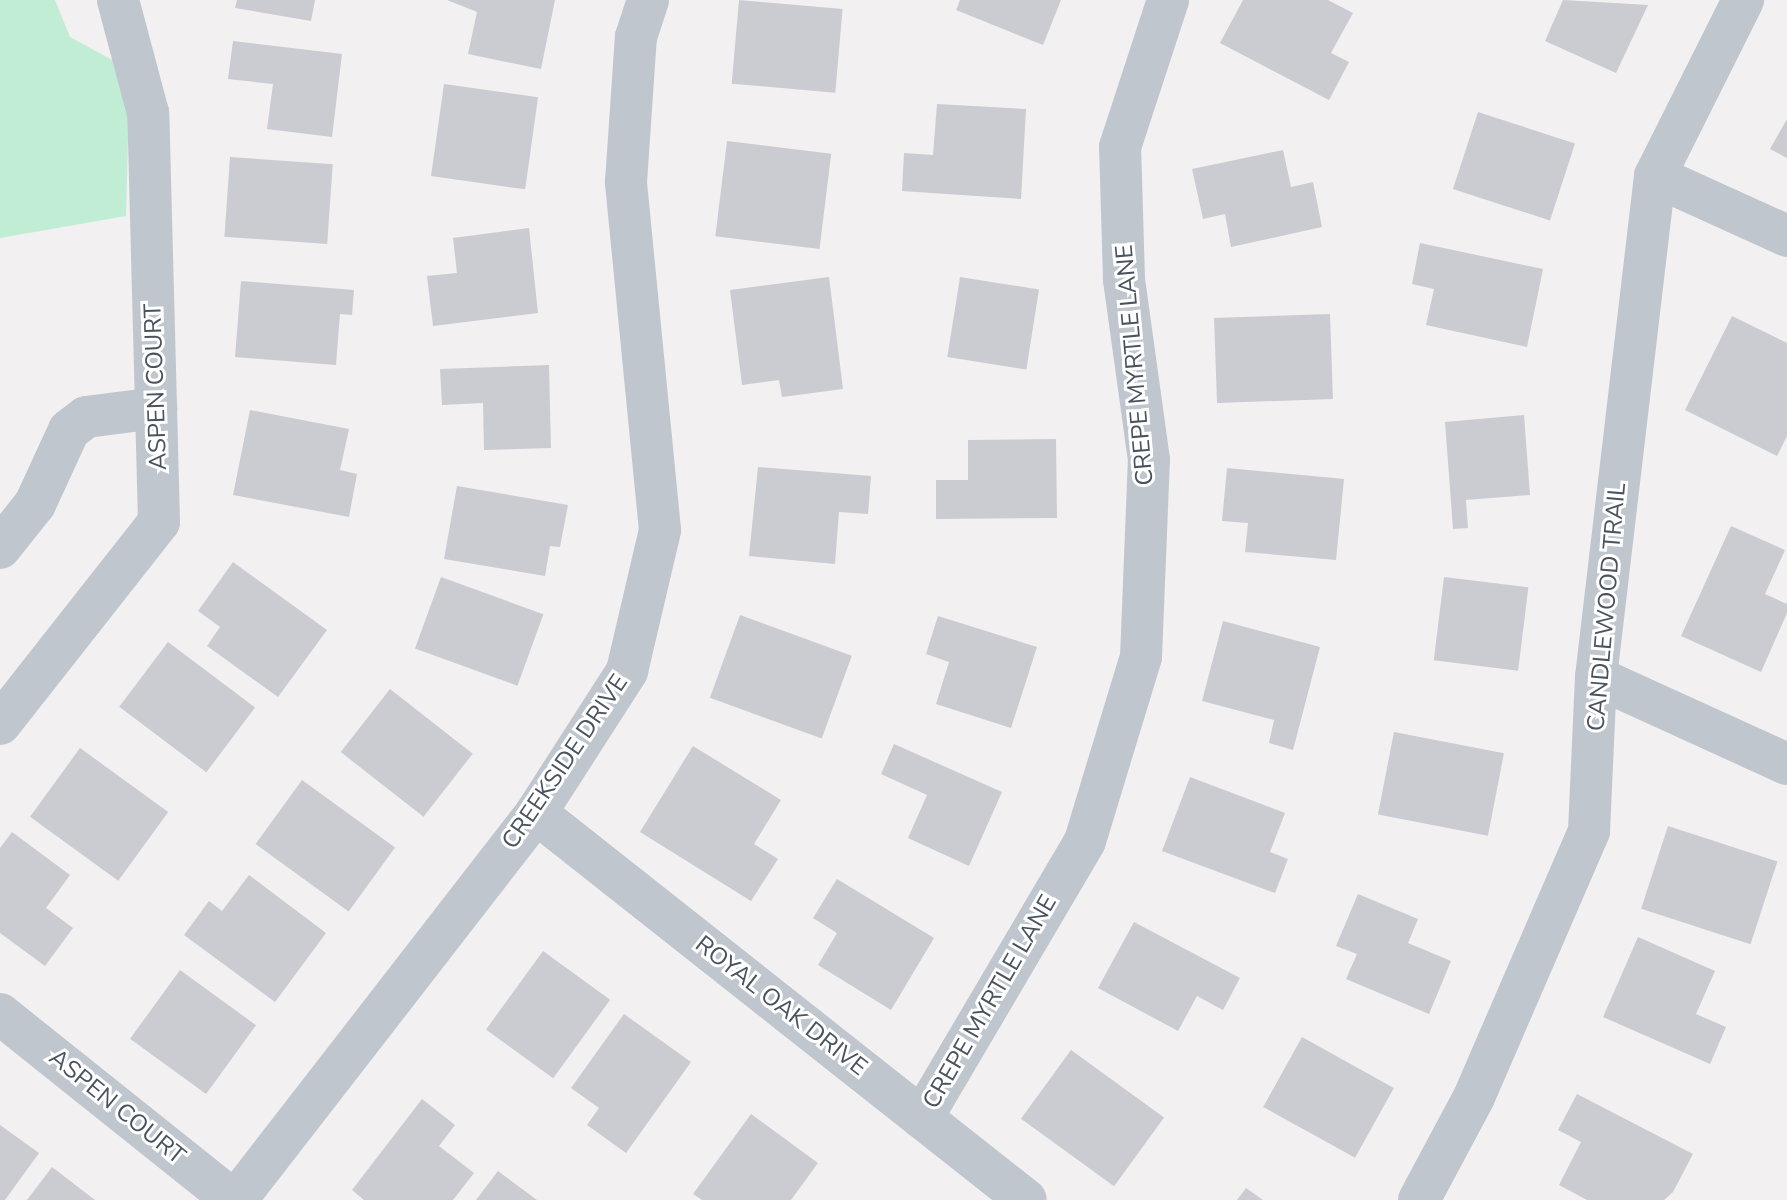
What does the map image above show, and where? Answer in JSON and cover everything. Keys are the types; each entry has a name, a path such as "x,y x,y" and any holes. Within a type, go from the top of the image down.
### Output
{"street":[{"name":"ASPEN COURT","path":"0,724 159,522 148,113 118,0"},
{"name":"CREEKSIDE DRIVE","path":"234,1200 536,813 627,671 660,530 626,182 636,37 648,0"},
{"name":"CREPE MYRTLE LANE","path":"922,1118 1085,841 1141,657 1149,460 1124,279 1120,147 1168,0"},
{"name":"CANDLEWOOD TRAIL","path":"1419,1200 1474,1097 1589,831 1596,677 1655,176 1743,0"},
{"path":"1655,176 1787,236"},
{"path":"0,548 41,494 69,430 86,417 156,408"},
{"path":"1596,677 1787,764"},
{"name":"ROYAL OAK DRIVE","path":"536,813 1026,1200"},
{"name":"ASPEN COURT","path":"0,1014 234,1200"}],"green space":[{"path":"0,0 55,0 70,37 114,61 129,100 126,216 0,238"}],"building":[{"path":"237,0 315,0 311,21 235,8"},
{"path":"447,0 555,0 541,69 468,54 477,12"},
{"path":"739,0 843,9 835,93 732,84"},
{"path":"960,0 1061,0 1043,45 956,10"},
{"path":"1243,0 1328,0 1353,13 1331,53 1349,62 1329,100 1220,43"},
{"path":"1563,0 1648,5 1616,73 1545,41"},
{"path":"233,41 342,54 332,137 267,129 273,84 228,79"},
{"path":"444,84 538,97 525,189 431,176"},
{"path":"937,104 1026,109 1021,199 902,191 904,153 933,155"},
{"path":"1478,112 1575,144 1550,221 1453,189"},
{"path":"1787,119 1787,158 1770,149"},
{"path":"727,141 831,154 820,249 715,236"},
{"path":"1283,150 1291,187 1313,182 1322,227 1231,247 1225,214 1203,219 1192,169"},
{"path":"230,157 333,164 327,244 224,237"},
{"path":"529,228 538,313 433,326 427,276 457,273 453,238"},
{"path":"1420,243 1543,269 1527,347 1426,325 1434,289 1412,284"},
{"path":"829,277 843,389 782,397 779,380 742,385 730,290"},
{"path":"960,277 1039,290 1026,370 947,357"},
{"path":"241,281 354,290 352,315 340,314 336,365 235,357"},
{"path":"1330,314 1333,399 1217,403 1214,318"},
{"path":"1732,316 1787,343 1787,436 1777,456 1685,410"},
{"path":"549,365 551,448 484,450 483,403 442,405 440,369"},
{"path":"250,410 349,429 340,470 357,474 349,517 233,495"},
{"path":"1524,415 1530,495 1466,500 1468,528 1453,529 1445,422"},
{"path":"1056,439 1057,518 936,519 936,480 968,480 968,440"},
{"path":"758,467 871,476 868,514 839,512 835,564 749,556"},
{"path":"1227,468 1344,479 1336,560 1245,552 1248,523 1222,521"},
{"path":"457,486 568,505 560,547 550,546 545,576 444,559"},
{"path":"1731,526 1785,550 1765,594 1787,604 1787,613 1761,672 1681,636"},
{"path":"233,562 327,630 278,697 207,646 220,627 198,611"},
{"path":"441,577 543,614 517,686 415,648"},
{"path":"1444,577 1528,587 1518,671 1434,660"},
{"path":"740,615 852,656 822,738 710,698"},
{"path":"938,616 1037,647 1011,728 936,704 949,662 926,654"},
{"path":"1223,621 1320,647 1293,750 1269,743 1274,720 1202,701"},
{"path":"168,642 255,708 206,772 119,707"},
{"path":"390,689 473,754 423,817 341,752"},
{"path":"1394,732 1504,753 1488,836 1378,814"},
{"path":"894,744 1002,792 969,866 908,838 927,795 881,774"},
{"path":"693,746 781,800 754,844 778,859 751,901 640,832"},
{"path":"80,748 168,812 118,881 30,817"},
{"path":"1190,777 1285,813 1270,852 1288,859 1275,893 1162,851"},
{"path":"302,780 395,848 349,912 256,844"},
{"path":"1668,826 1777,862 1750,944 1641,909"},
{"path":"12,832 70,875 46,908 73,928 45,966 0,933 0,848"},
{"path":"249,875 326,933 275,1002 184,935 209,901 222,911"},
{"path":"837,879 934,938 891,1010 818,965 837,933 813,918"},
{"path":"1358,894 1418,919 1408,943 1451,961 1429,1014 1346,979 1357,954 1336,946"},
{"path":"1134,922 1240,978 1223,1010 1197,996 1178,1031 1098,988"},
{"path":"1638,937 1715,971 1696,1014 1726,1027 1710,1064 1603,1017"},
{"path":"543,951 610,1000 553,1078 486,1029"},
{"path":"180,970 256,1025 206,1094 130,1039"},
{"path":"624,1014 691,1062 626,1153 587,1125 599,1108 571,1088"},
{"path":"1302,1037 1394,1088 1355,1158 1263,1107"},
{"path":"1071,1050 1164,1118 1114,1186 1021,1119"},
{"path":"1577,1094 1693,1154 1673,1192 1664,1200 1587,1200 1559,1185 1581,1142 1558,1130"},
{"path":"422,1099 455,1125 439,1146 474,1173 453,1200 364,1200 352,1190"},
{"path":"751,1114 818,1163 791,1200 702,1200 693,1194"},
{"path":"0,1125 39,1153 5,1200 0,1200"},
{"path":"52,1167 95,1200 27,1200"},
{"path":"498,1171 537,1200 476,1200"},
{"path":"1246,1188 1263,1200 1237,1200"}]}
